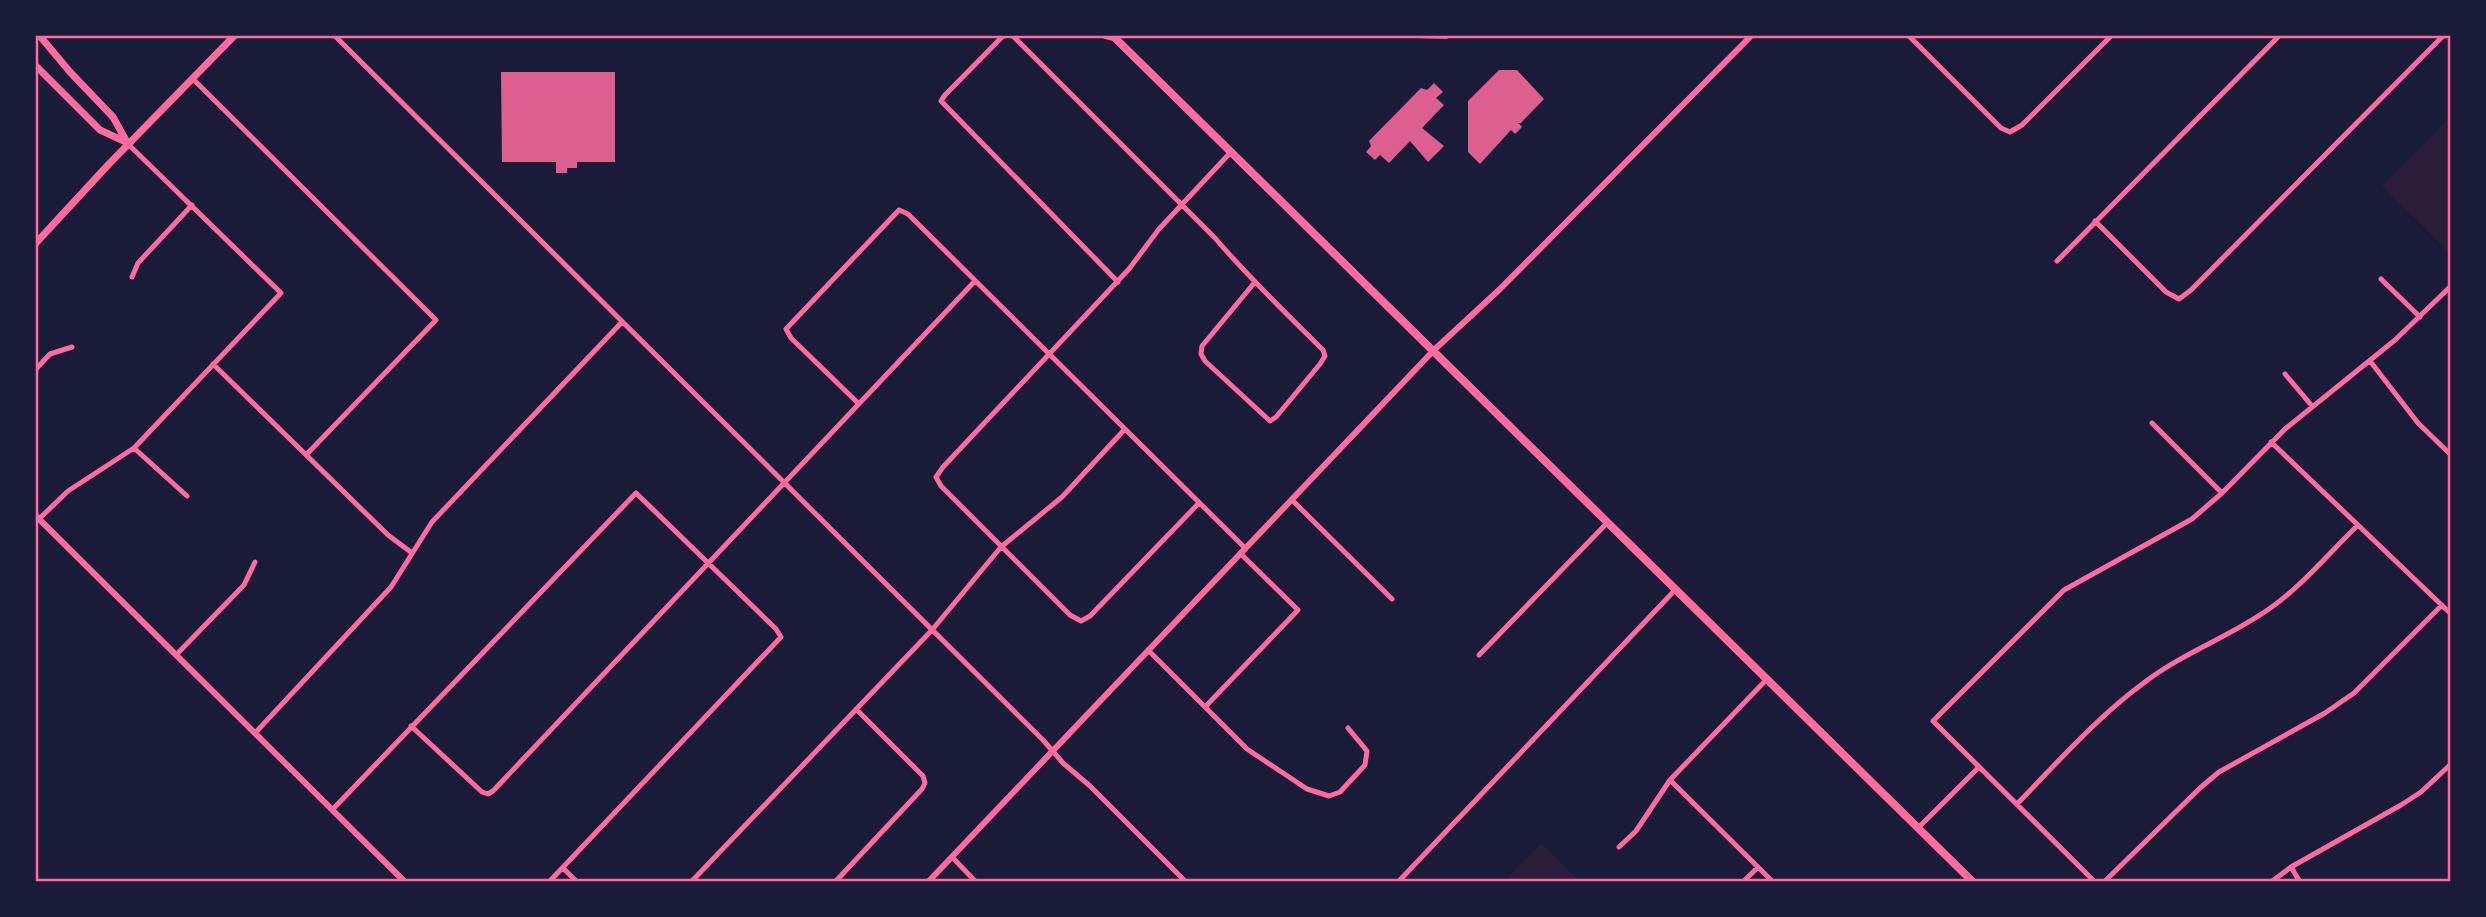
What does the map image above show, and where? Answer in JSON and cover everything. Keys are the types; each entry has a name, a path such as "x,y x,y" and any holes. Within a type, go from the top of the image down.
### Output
{"main road":[{"path":"39,35 69,72 113,117 128,144"},
{"path":"35,244 234,35"},
{"path":"1111,36 1434,350 1973,882"},
{"path":"35,65 100,130 128,144"}],"street":[{"path":"334,35 1053,750 1063,763 1090,786 1186,882"},
{"path":"1004,35 941,101 1118,282"},
{"path":"1012,35 1323,350 1325,356 1270,421 1224,380 1201,354 1202,346 1255,282"},
{"path":"928,882 1434,350 1500,289 1752,35"},
{"path":"1908,35 2001,128 2010,132 2022,125 2112,35"},
{"path":"2057,261 2280,35"},
{"path":"2095,221 2166,292 2179,299 2444,35"},
{"path":"192,78 436,320 306,455"},
{"path":"128,144 281,293 134,448 68,491 37,517 405,882"},
{"path":"1199,503 1090,616 1081,621 1070,615 1001,547 941,486 936,477 1118,282 1181,204 1230,153"},
{"path":"132,277 138,263 192,205"},
{"path":"859,404 791,338 786,329 899,210 908,214 1199,503 1298,610 1205,707"},
{"path":"2381,279 2420,317"},
{"path":"411,726 482,792 488,794 975,281"},
{"path":"2095,882 1933,721 2064,590 2192,519 2222,493 2271,442 2370,361 2451,286"},
{"path":"255,733 391,587 432,522 622,322"},
{"path":"35,370 50,354 72,347"},
{"path":"2370,361 2418,423 2449,450"},
{"path":"213,364 388,535 412,553"},
{"path":"2285,374 2312,406"},
{"path":"2152,423 2222,493"},
{"path":"691,882 932,630 1001,547 1062,497 1125,429"},
{"path":"2271,442 2451,614"},
{"path":"134,448 187,496"},
{"path":"332,810 636,493 776,629 780,637 549,882"},
{"path":"1292,500 1392,599"},
{"path":"1479,655 1608,523"},
{"path":"2017,804 2082,737 2123,700 2178,659 2268,609 2293,589 2358,525"},
{"path":"176,655 244,585 255,562"},
{"path":"1398,882 1676,589"},
{"path":"2104,882 2219,772 2354,694 2442,605"},
{"path":"1148,650 1258,757 1307,789 1329,796 1340,792 1360,773 1367,758 1367,751 1348,727"},
{"path":"1619,847 1636,831 1670,780 1767,679"},
{"path":"835,882 925,783 923,776 856,709"},
{"path":"2272,882 2291,867 2411,798 2451,764"},
{"path":"1919,828 1979,767"},
{"path":"1670,780 1773,882"},
{"path":"951,857 976,882"},
{"path":"1743,882 1758,867"},
{"path":"2291,867 2300,882"},
{"path":"563,868 577,882"}],"shaded area":[{"path":"2451,116 2451,254 2382,186"},
{"path":"1541,843 1580,882 1504,882"}],"building":[{"path":"1413,35 1451,35 1447,39 1416,38"},
{"path":"1499,70 1517,70 1544,99 1518,123 1522,127 1515,134 1511,130 1480,164 1468,152 1468,101"},
{"path":"501,72 615,72 615,162 577,162 577,168 567,168 567,173 556,173 556,162 502,162"},
{"path":"1434,83 1443,92 1436,98 1444,105 1422,128 1444,146 1428,162 1410,141 1389,163 1380,155 1375,160 1366,152 1371,146 1369,141 1421,88 1427,90"}]}
